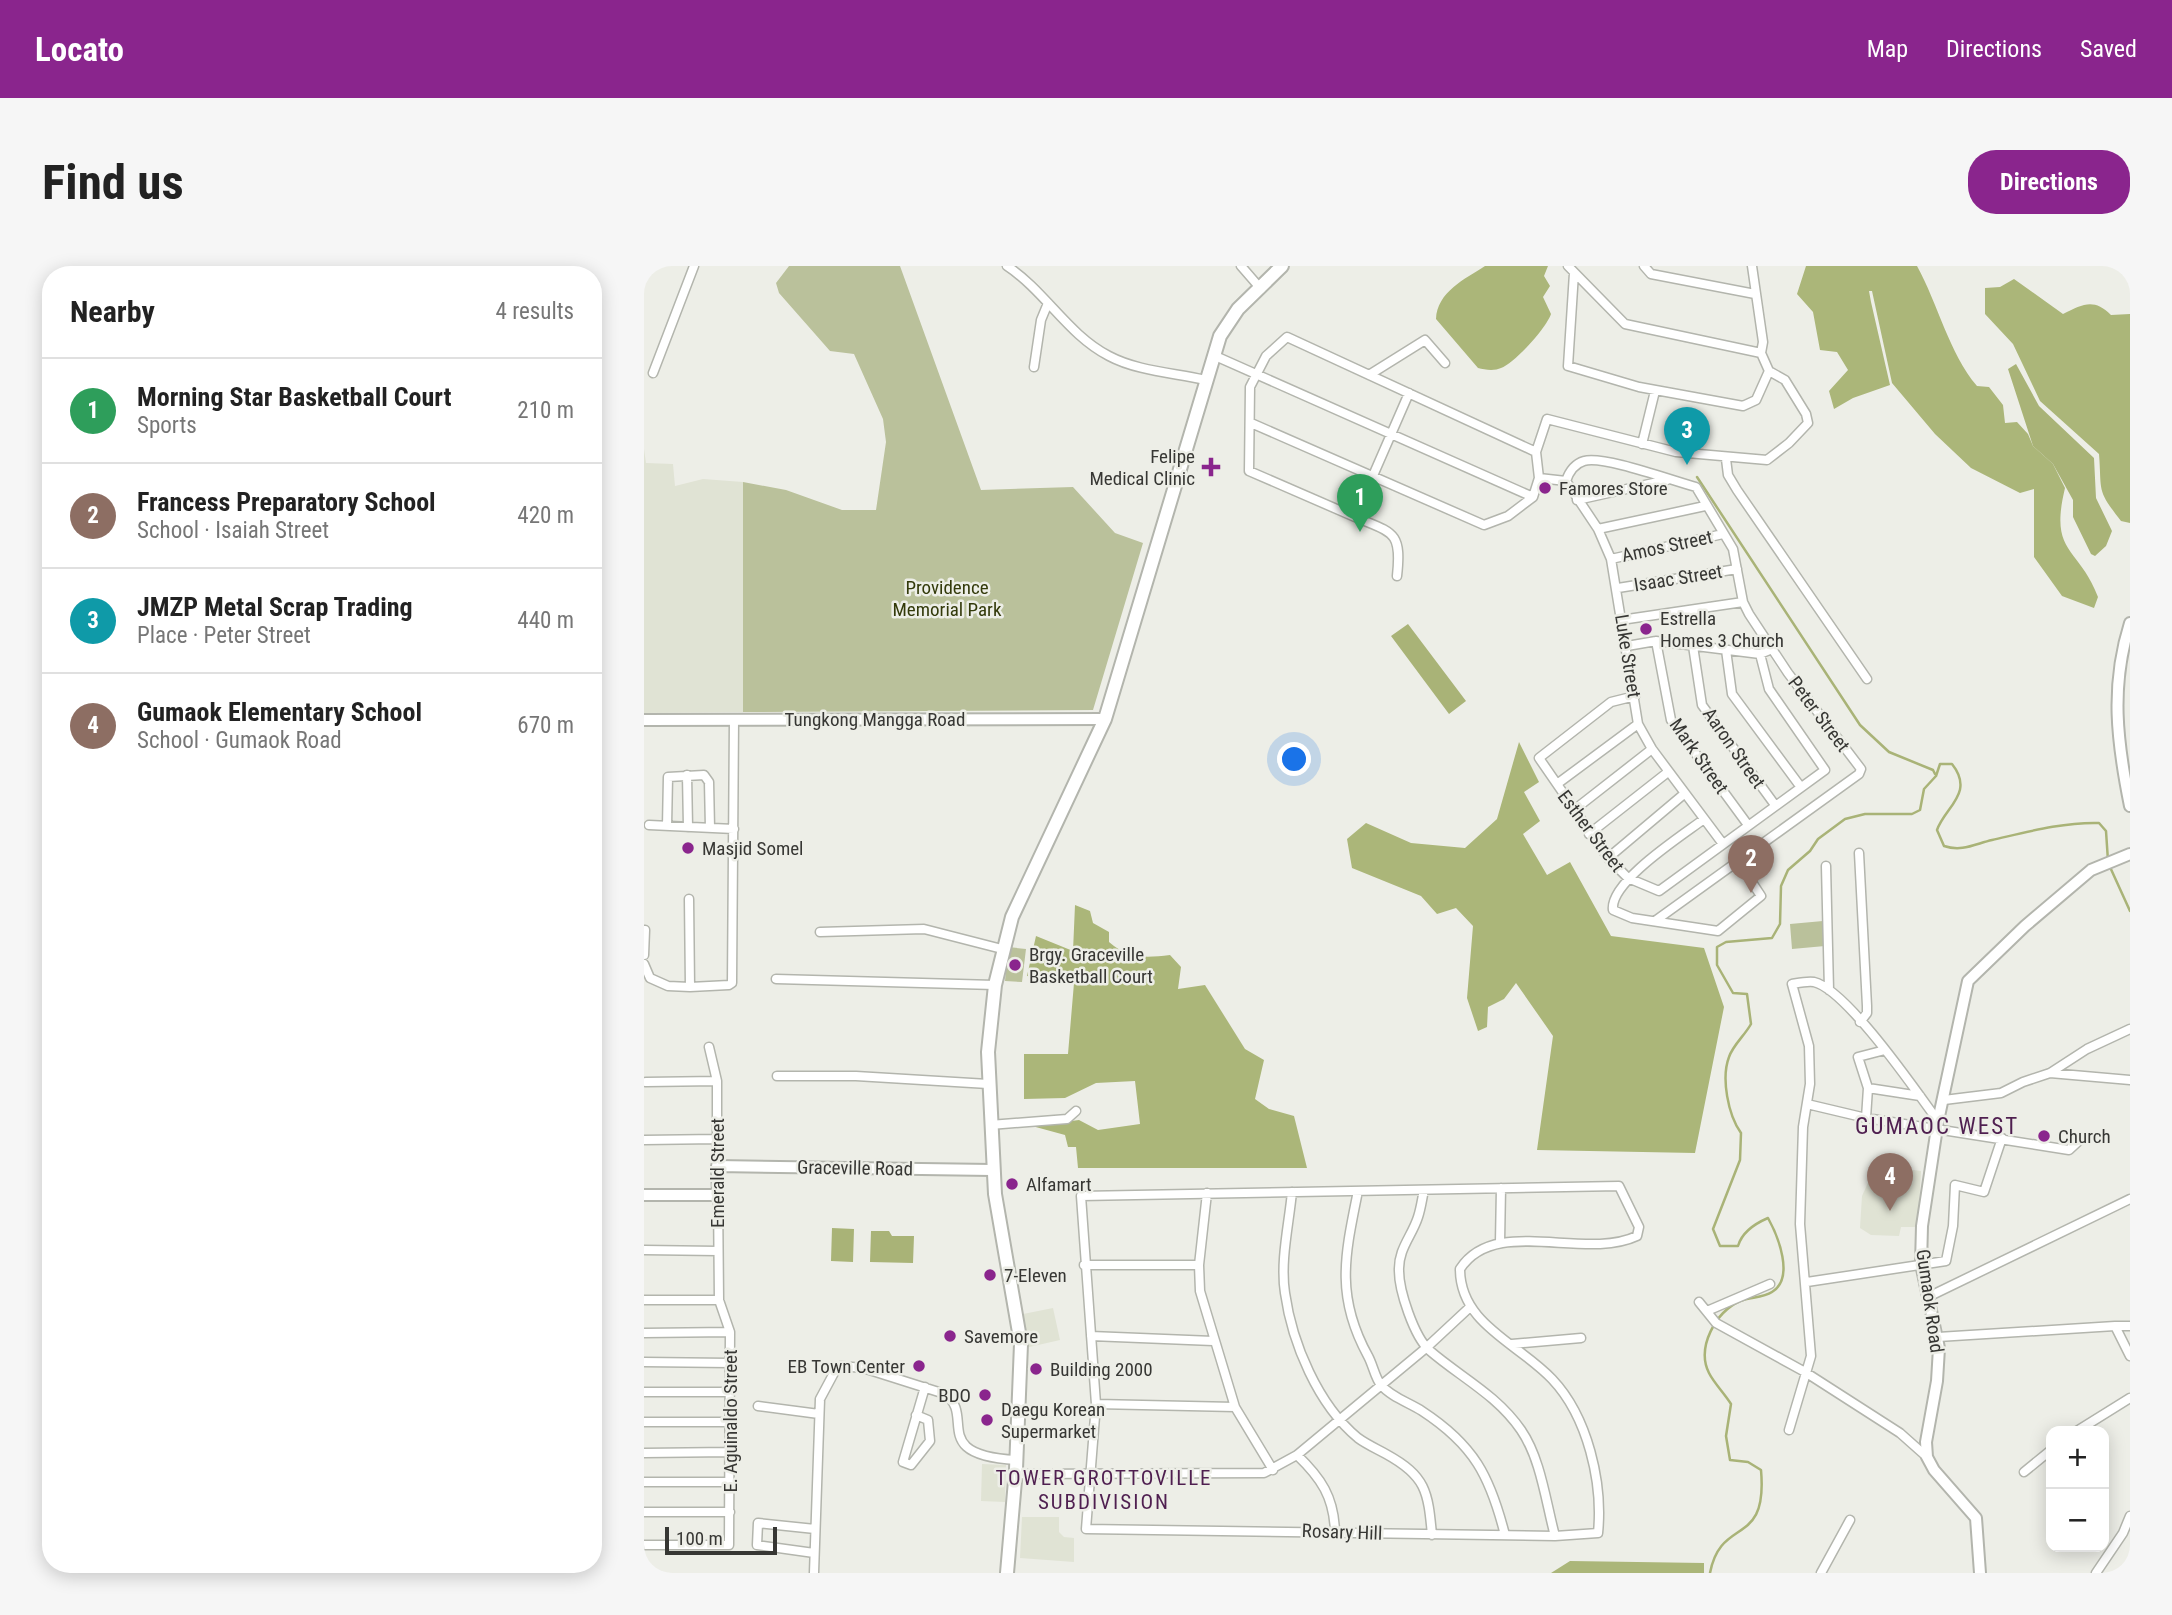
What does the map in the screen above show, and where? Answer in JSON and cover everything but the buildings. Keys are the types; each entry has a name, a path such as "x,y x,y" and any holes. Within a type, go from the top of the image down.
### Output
{"main road":[{"path":"1007,1573 1016,1474 1021,1344 1001,1241 992,1170 988,1042 1002,949 1012,917 1105,719 1132,640 1213,355 1229,320 1282,266"}],"street":[{"path":"653,373 694,266"},
{"path":"1007,266 1033,286 1079,334 1110,357 1205,380"},
{"path":"1241,266 1261,289"},
{"path":"1644,266 1651,274 1755,294"},
{"path":"1251,423 1484,525 1508,516 1533,497 1539,478 1536,452 1548,419 1642,444 1726,459 1767,460 1789,443 1808,423 1785,380 1769,371 1761,353 1763,342 1752,266"},
{"path":"1571,269 1625,324 1761,353"},
{"path":"1571,269 1568,366 1655,391 1743,406 1756,400 1769,371"},
{"path":"1034,367 1041,320 1048,303"},
{"path":"1397,576 1400,547 1390,531 1249,471 1250,394 1255,373 1266,356 1287,337 1536,452"},
{"path":"1369,375 1425,340 1445,363"},
{"path":"1213,355 1533,497"},
{"path":"1642,444 1655,391"},
{"path":"1355,517 1409,393"},
{"path":"1726,459 1728,475 1737,490 1867,679"},
{"name":"Peter Street","path":"1566,481 1570,470 1583,461 1602,461 1696,487 1733,550 1743,602 1772,649 1861,771 1738,861"},
{"path":"1539,478 1566,481"},
{"path":"1577,500 1670,480"},
{"name":"Luke Street","path":"1566,481 1598,529 1611,559 1618,588 1638,724 1668,772 1723,844"},
{"path":"1598,529 1705,506"},
{"name":"Amos Street","path":"1611,559 1723,534"},
{"name":"Isaac Street","path":"1618,588 1737,569"},
{"path":"1621,620 1743,602"},
{"path":"2130,623 2120,655 2116,711 2118,750 2130,806"},
{"path":"1627,646 1656,641 1760,654 1772,649"},
{"name":"Mark Street","path":"1656,641 1671,720 1748,825"},
{"name":"Aaron Street","path":"1693,646 1702,705 1775,805"},
{"path":"1726,650 1732,694 1800,786"},
{"path":"1723,844 1825,770 1824,764 1769,689 1760,654"},
{"name":"Esther Street","path":"1635,696 1611,702 1539,758 1589,834 1628,878 1659,891 1723,844"},
{"path":"644,964 650,978 668,986 725,987 732,982 734,719"},
{"name":"Tungkong Mangga Road","path":"644,720 1105,719"},
{"path":"1556,785 1638,724"},
{"path":"1573,810 1652,749"},
{"path":"1589,834 1668,772"},
{"path":"667,826 666,780 668,777 687,775 708,778 710,828"},
{"path":"687,775 688,827"},
{"path":"1608,858 1684,794"},
{"path":"1656,921 1738,861 1761,896 1718,931 1656,921 1620,915 1613,909 1613,900 1628,878 1704,818"},
{"path":"649,825 734,829"},
{"path":"1859,853 1867,1006 1867,1013 1860,1022"},
{"name":"Gumaok Road","path":"1927,1457 1926,1442 1937,1381 1938,1337 1921,1264 1922,1226 1937,1126 1968,981 2041,912 2101,864 2130,854"},
{"path":"1826,866 1829,990"},
{"path":"689,899 690,987"},
{"path":"820,932 923,929 1002,949"},
{"path":"644,955 646,930"},
{"path":"776,979 995,985"},
{"path":"1789,1430 1811,1356 1807,1282 1800,1224 1803,1138 1811,1084 1808,1046 1792,984 1813,982 1829,990 1885,1050 1920,1096 1937,1126"},
{"path":"1944,1100 2001,1093 2050,1073 2087,1049 2130,1029"},
{"name":"Emerald Street","path":"709,1047 717,1081 719,1300"},
{"path":"1866,1118 1868,1088 1858,1057 1885,1050"},
{"path":"2050,1073 2130,1080"},
{"path":"776,1076 856,1076 988,1084"},
{"path":"646,1082 717,1081"},
{"path":"1868,1088 1920,1096"},
{"path":"1807,1104 1866,1118 1937,1126 2069,1150 2083,1137"},
{"path":"990,1125 1068,1119 1076,1111"},
{"path":"1807,1282 1946,1261 1953,1226 1955,1185 1984,1192 2002,1138"},
{"path":"644,1140 717,1139"},
{"name":"Graceville Road","path":"717,1166 992,1170"},
{"path":"1091,1475 1096,1404 1081,1196 1619,1186 1639,1227 1637,1236 1622,1243 1593,1246 1500,1242 1478,1249 1460,1269 1460,1286 1469,1308 1512,1344 1581,1338"},
{"path":"1500,1242 1501,1188"},
{"path":"1424,1190 1418,1217 1400,1254 1399,1272 1405,1303 1426,1348 1486,1391 1505,1408 1523,1432 1537,1468 1555,1536"},
{"path":"1359,1191 1344,1261 1344,1286 1351,1318 1381,1385 1449,1430 1467,1448 1494,1491 1505,1535"},
{"path":"1292,1192 1284,1292 1304,1360 1338,1418 1359,1439 1406,1465 1418,1475 1426,1490 1432,1535"},
{"path":"1207,1193 1199,1265 1200,1291 1235,1407 1273,1470"},
{"path":"644,1195 718,1195"},
{"path":"1928,1297 2130,1199"},
{"path":"644,1250 718,1251"},
{"path":"1084,1265 1199,1265"},
{"path":"1707,1311 1770,1284"},
{"path":"644,1300 719,1300"},
{"name":"E. Aguinaldo Street","path":"644,1545 729,1545 730,1332 719,1300"},
{"path":"1699,1302 1716,1323 1805,1372 1900,1433 1927,1457 1976,1518 1980,1573"},
{"path":"1016,1474 1255,1475 1273,1470 1297,1455 1338,1418 1426,1348 1469,1308"},
{"path":"2115,1326 2130,1356"},
{"path":"1938,1337 2130,1326"},
{"path":"644,1333 730,1332"},
{"path":"1091,1336 1213,1340"},
{"name":"Rosary Hill","path":"1091,1475 1086,1529 1555,1536 1598,1533 1600,1511 1595,1469 1582,1428 1553,1380 1512,1344"},
{"path":"644,1362 730,1363"},
{"path":"814,1573 820,1399 826,1385 841,1366 863,1368 925,1387 950,1398 954,1404 957,1434 965,1446 979,1455 1016,1460"},
{"path":"916,1415 928,1420 930,1441 911,1465 903,1462 916,1415 925,1387"},
{"path":"644,1392 730,1392"},
{"path":"2085,1426 2130,1398"},
{"path":"1096,1404 1235,1407"},
{"path":"758,1406 819,1414"},
{"path":"644,1422 730,1422"},
{"path":"644,1453 730,1452"},
{"path":"2024,1472 2046,1454"},
{"path":"1297,1455 1320,1476 1331,1497 1335,1532"},
{"path":"644,1482 730,1482"},
{"path":"644,1512 730,1512"},
{"path":"2096,1573 2123,1533 2130,1516"},
{"path":"1821,1573 1822,1566 1850,1520"},
{"path":"814,1553 757,1545 758,1522 815,1529"}],"shaded area":[{"path":"1485,266 1548,266 1544,276 1550,286 1543,297 1551,314 1548,320 1530,344 1514,359 1493,370 1478,368 1436,319 1441,301 1453,287"},
{"path":"1806,266 1917,266 1951,344 1967,373 1977,386 1989,387 2003,405 2005,423 2017,422 2028,434 2033,446 2053,464 2065,488 2061,510 2063,538 2098,597 2094,608 2062,596 2034,557 2034,489 2020,493 1971,468 1935,434 1892,383 1872,291 1869,291 1871,302 1890,385 1853,398 1834,409 1829,391 1848,370 1837,352 1820,350 1813,312 1797,294"},
{"path":"2014,279 2063,314 2088,304 2099,306 2111,315 2130,314 2130,523 2121,521 2104,496 2099,454 2040,401 2013,344 1985,314 1985,288 2000,287"},
{"path":"2016,364 2039,406 2094,458 2096,498 2112,531 2106,546 2095,556 2091,554 2073,517 2073,500 2053,464 2033,446 2008,369"},
{"path":"644,449 646,463 673,464 675,486 703,479 743,482 743,712 644,713"},
{"path":"1408,624 1466,701 1449,714 1391,636"},
{"path":"1519,742 1539,782 1524,792 1540,821 1523,834 1547,875 1570,862 1611,936 1704,948 1724,1007 1695,1153 1537,1150 1553,1036 1516,983 1504,999 1488,1007 1487,1027 1478,1031 1467,998 1473,926 1456,908 1437,914 1421,896 1352,868 1347,839 1366,823 1411,843 1465,848 1497,819"},
{"path":"1075,905 1090,911 1093,923 1109,932 1109,942 1123,952 1145,957 1170,955 1181,967 1178,989 1205,985 1245,1049 1264,1060 1255,1099 1269,1109 1294,1116 1307,1168 1078,1168 1076,1147 1068,1147 1065,1135 1032,1126 1079,1120 1098,1130 1140,1124 1135,1081 1096,1083 1065,1098 1024,1099 1024,1054 1068,1054 1074,983 1027,976 1036,936 1073,951"},
{"path":"1876,1165 1921,1171 1918,1227 1901,1227 1899,1236 1871,1235 1860,1228 1862,1196"},
{"path":"832,1228 854,1229 853,1262 831,1261"},
{"path":"871,1231 889,1231 892,1236 914,1236 913,1263 870,1262"},
{"path":"1053,1308 1060,1340 1025,1348 1018,1315"},
{"path":"982,1464 1006,1465 1005,1502 981,1501"},
{"path":"1022,1517 1059,1517 1059,1532 1064,1537 1074,1538 1074,1562 1020,1558"},
{"path":"1570,1561 1704,1563 1704,1573 1551,1573"}],"green space":[{"name":"Providence Memorial Park","path":"789,266 900,266 981,490 1073,487 1115,533 1143,543 1093,710 743,712 743,482 786,490 842,510 876,510 886,442 883,419 854,354 830,351 779,293 776,283"},
{"path":"1823,921 1825,946 1792,949 1790,924"},
{"name":"Brgy. Graceville Basketball Court","path":"1008,947 1026,949 1022,982 1005,981"}],"waterway":[{"path":"1697,477 1860,725 1889,752 1933,770 1935,774"},
{"path":"1710,1573 1716,1555 1724,1544 1751,1522 1758,1511 1761,1470 1748,1462 1730,1460 1726,1436 1731,1404 1709,1373 1705,1352 1707,1342 1716,1322 1731,1306 1768,1294 1779,1286 1783,1267 1780,1246 1768,1218 1749,1229 1738,1246 1720,1246 1713,1229 1740,1160 1741,1133 1727,1096 1727,1066 1733,1048 1751,1024 1747,994 1733,993 1717,965 1717,947 1726,942 1772,938 1780,924 1781,886 1788,870 1810,851 1818,839 1845,819 1865,814 1912,814 1920,810 1924,789 1936,776 1940,764 1952,764 1960,783 1956,799 1937,830 1944,846 1963,848 2045,828 2099,823 2106,831 2108,861"},
{"path":"2110,867 2130,911"}],"place":[{"name":"JMZP Metal Scrap Trading","path":"1687,465"},
{"name":"Felipe Medical Clinic","path":"1211,467"},
{"name":"Famores Store","path":"1545,488"},
{"name":"Morning Star Basketball Court","path":"1360,532"},
{"name":"Estrella Homes 3 Church","path":"1646,629"},
{"name":"Masjid Somel","path":"688,848"},
{"name":"Francess Preparatory School","path":"1751,893"},
{"name":"Brgy. Graceville Basketball Court","path":"1015,965"},
{"name":"Church","path":"2044,1136"},
{"name":"Alfamart","path":"1012,1184"},
{"name":"Gumaok Elementary School","path":"1890,1211"},
{"name":"7-Eleven","path":"990,1275"},
{"name":"Savemore","path":"950,1336"},
{"name":"EB Town Center","path":"919,1366"},
{"name":"Building 2000","path":"1036,1369"},
{"name":"BDO","path":"985,1395"},
{"name":"Daegu Korean Supermarket","path":"987,1420"}],"district":[{"name":"GUMAOC WEST","path":"1937,1126"},
{"name":"TOWER GROTTOVILLE SUBDIVISION","path":"1104,1490"}]}
